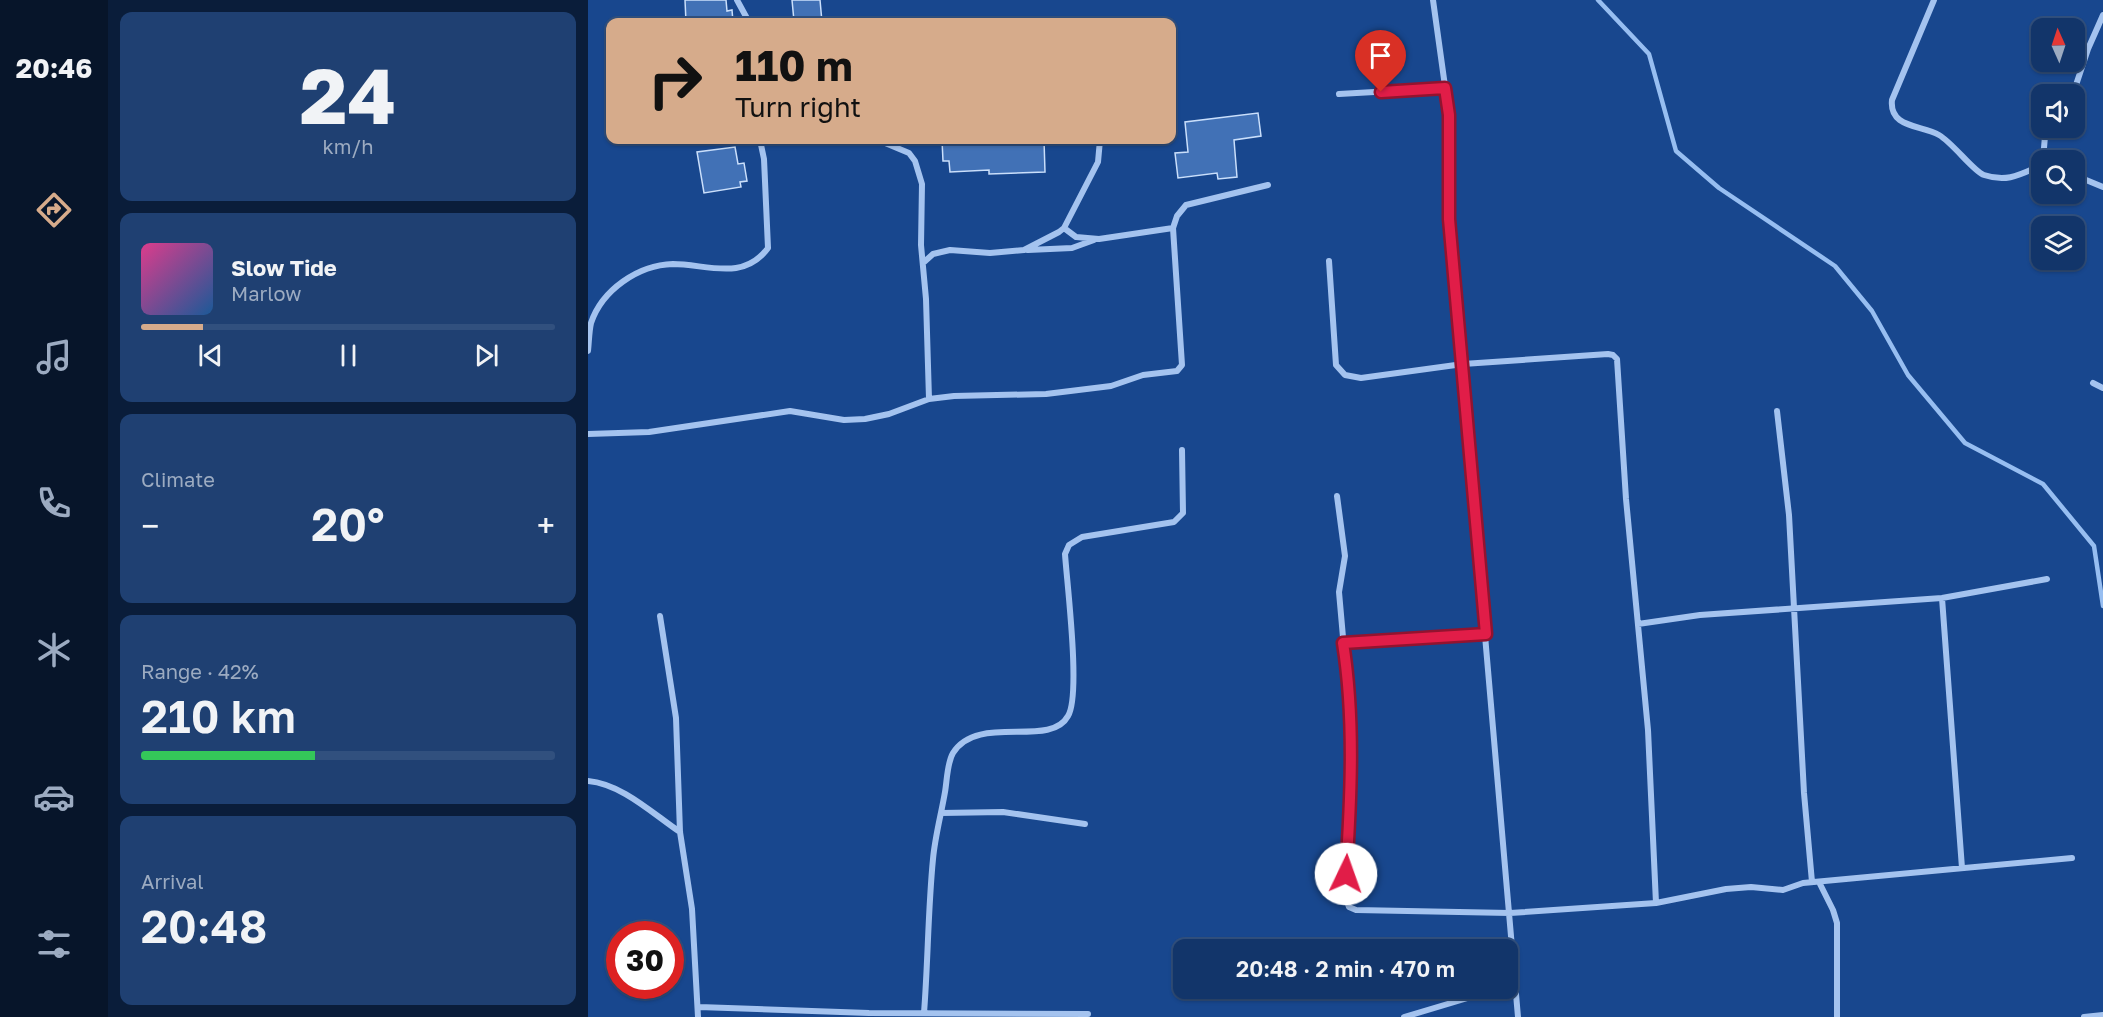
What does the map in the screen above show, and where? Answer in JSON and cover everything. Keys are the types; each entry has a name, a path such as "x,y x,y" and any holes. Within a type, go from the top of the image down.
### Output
{"street":[{"path":"737,0 747,18"},
{"path":"1433,0 1449,115 1449,219 1512,939"},
{"path":"1934,0 1892,100 1895,117 1904,123 1939,135 1967,158 1982,175 2011,179 2031,169"},
{"path":"2076,84 2103,15"},
{"path":"1339,94 1445,88"},
{"path":"588,351 591,323 615,287 632,275 652,267 674,264 718,270 748,264 760,258 768,248 764,159 761,144"},
{"path":"888,144 909,153 917,166 922,184 921,244 929,399"},
{"path":"1024,250 1064,228 1098,162 1100,144"},
{"path":"2085,180 2103,187"},
{"path":"588,434 649,432 790,411 843,420 865,419 889,414 929,399 954,396 1057,393 1111,386 1143,375 1180,370 1182,365 1173,228 1177,216 1186,205 1268,185"},
{"path":"1064,228 1076,237 1099,239"},
{"path":"923,263 933,254 950,250 990,253 1072,248 1099,239 1173,228"},
{"path":"1329,261 1338,370 1345,375 1361,378 1463,364 1608,354 1617,359 1626,499 1648,730 1656,903"},
{"path":"2093,383 2103,388"},
{"path":"1777,411 1789,515 1804,793 1816,882 1833,910 1837,923 1837,1017"},
{"path":"924,1014 933,859 952,754 959,746 981,733 1050,729 1062,724 1069,715 1072,701 1073,651 1065,554 1069,545 1082,537 1174,522 1180,519 1183,513 1182,450"},
{"path":"1337,496 1345,556 1340,592 1349,705 1349,829 1345,896 1349,907 1356,910 1406,912 1510,913 1656,903 1726,889 1751,887 1774,890 1816,882 2072,858"},
{"path":"1638,624 1700,615 1942,598 2047,579"},
{"path":"1942,598 1962,868"},
{"path":"660,616 675,718 680,832 692,909 698,1017"},
{"path":"1343,643 1486,634"},
{"path":"588,781 608,785 680,832"},
{"path":"941,813 1003,812 1085,824"},
{"path":"1404,1017 1465,999"},
{"path":"1516,999 1518,1017"},
{"path":"699,1008 924,1014 1088,1014"},
{"path":"2084,1017 2103,1015"}],"building":[{"path":"685,0 726,0 727,11 732,10 733,18 686,18"},
{"path":"792,0 820,0 822,18 794,18"},
{"path":"1258,113 1261,136 1234,140 1237,177 1218,179 1217,173 1178,178 1175,153 1188,152 1185,122"},
{"path":"942,144 1044,144 1045,172 989,174 989,170 950,172 949,161 943,161"},
{"path":"735,147 738,164 744,163 747,181 740,182 741,187 704,193 697,152"}],"waterway":[{"path":"1598,0 1649,54 1676,151 1719,188 1835,266 1872,311 1908,375 1965,443 2043,484 2094,546 2103,606"}],"route":[{"path":"1346,874 1349,829 1349,705 1343,643 1486,634 1449,219 1447,162 1449,115 1445,88 1381,92"}]}
